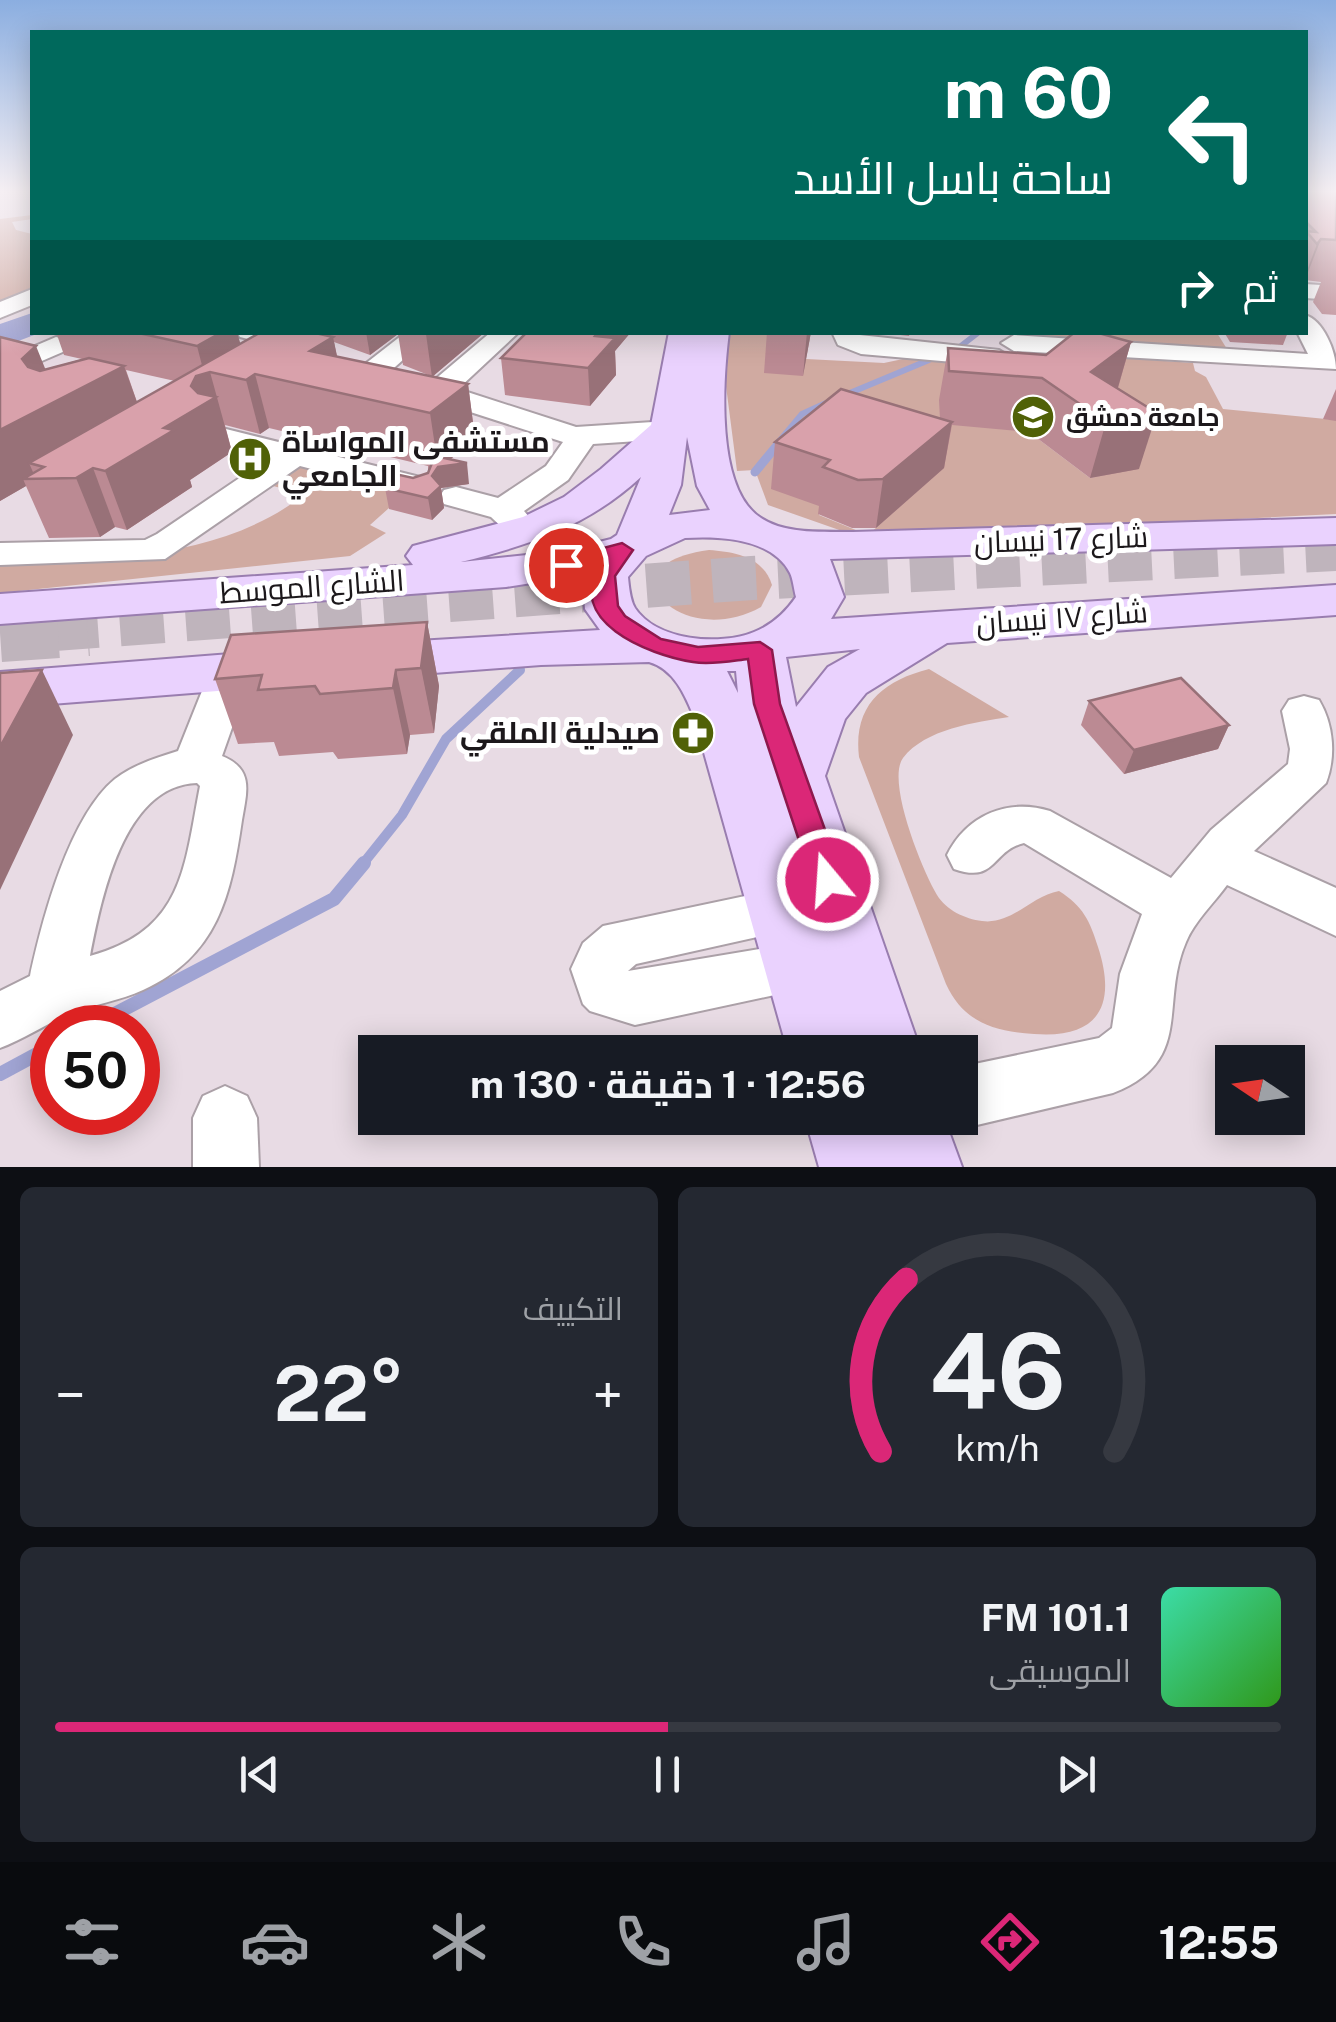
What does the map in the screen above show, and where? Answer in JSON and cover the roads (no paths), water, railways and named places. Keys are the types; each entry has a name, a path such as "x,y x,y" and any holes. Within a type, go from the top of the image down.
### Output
{"main road":[{"path":"684,335 660,485 629,545 604,576 606,607 617,622 694,666 715,700 821,1035"},
{"path":"0,690 541,648 666,649 719,656 774,644 815,612 820,597 812,567 725,505 711,469 706,389 713,335"},
{"path":"541,648 519,538 597,494 668,430"},
{"path":"629,545 689,525 766,535"},
{"name":"شارع 17 نيسان","path":"766,535 882,546 1336,531"},
{"name":"الشارع الموسط","path":"0,609 296,588 519,538 629,545"},
{"name":"شارع ١٧ نيسان","path":"774,644 938,626 1336,600"},
{"path":"795,776 820,713 847,680 938,626"},
{"path":"774,644 767,704 795,776 878,1035"},
{"path":"850,1135 860,1167"},
{"path":"910,1135 921,1167"}],"street":[{"path":"1308,291 1336,293"},
{"path":"0,311 30,297"},
{"path":"845,335 846,340 861,346 1326,363 1308,329"},
{"path":"238,335 310,350 564,434 583,437 668,430"},
{"path":"375,370 418,335"},
{"path":"437,392 504,335"},
{"path":"0,353 51,339"},
{"path":"0,371 51,339"},
{"path":"215,435 416,486"},
{"path":"456,496 519,538 583,437"},
{"path":"0,554 152,550 170,542 295,455"},
{"path":"196,764 230,672"},
{"path":"978,1094 1112,1064 1133,1048 1143,1027 1153,951 1179,909 1239,833 1304,781 1310,771 1313,749 1307,710"},
{"path":"0,1021 56,992 125,972 168,947 194,916 212,854 225,780 216,770 196,764 159,776 128,795 109,822 63,944 56,992"},
{"path":"972,855 998,828 1008,824 1033,825 1179,909"},
{"path":"1219,858 1336,913"}],"waterway":[{"path":"0,337 30,325"},
{"path":"957,349 975,335"},
{"path":"845,395 929,360"},
{"path":"776,445 802,414 826,403"},
{"path":"755,472 779,443"},
{"path":"362,865 402,815 446,739 520,670"},
{"path":"132,1005 334,899 364,863"},
{"path":"0,1074 30,1058"}],"tunnel":[{"path":"54,629 752,578 1336,549"},
{"path":"0,633 88,627"}],"place":[{"name":"جامعة دمشق","path":"1033,417"},
{"name":"مستشفى المواساة الجامعي","path":"250,459"},
{"name":"صيدلية الملقي","path":"693,733"}]}
